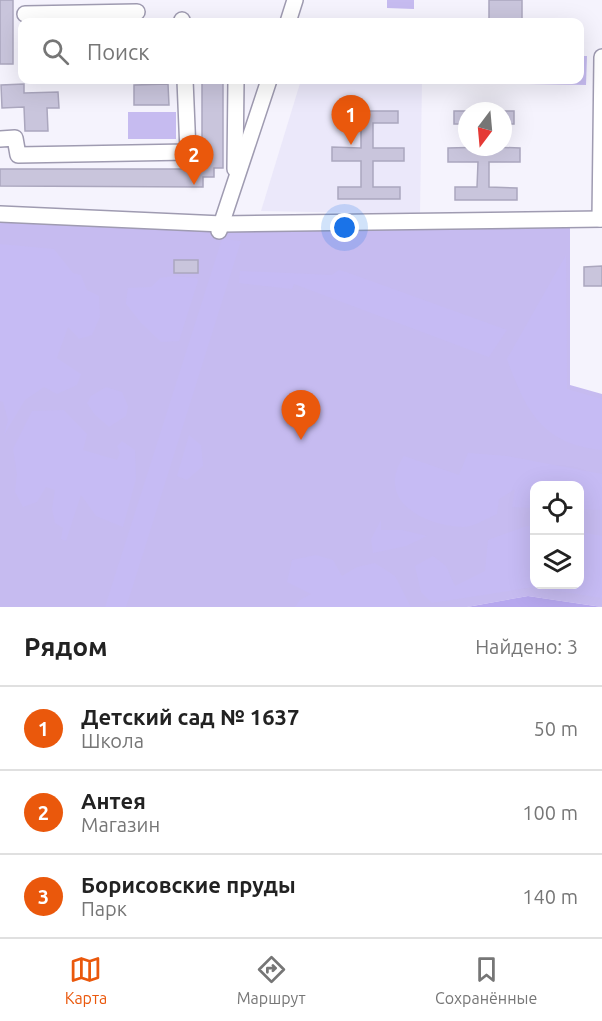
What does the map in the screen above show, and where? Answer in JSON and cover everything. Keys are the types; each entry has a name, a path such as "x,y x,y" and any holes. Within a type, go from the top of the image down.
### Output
{"lane":[{"path":"289,18 295,0"},
{"path":"25,12 137,12"},
{"path":"0,214 220,229 601,219 602,57"},
{"path":"0,139 15,138 18,154 188,152 185,84"},
{"path":"234,184 236,84"},
{"path":"220,229 268,84"}],"shaded area":[{"path":"387,0 414,0 414,9 387,8"},
{"path":"584,56 587,56 586,85 528,84 584,84"},
{"path":"300,84 422,84 420,214 261,211"},
{"path":"128,112 176,112 176,139 128,139"},
{"path":"0,222 570,227 570,385 602,394 602,607 528,596 467,607 0,607"},
{"path":"222,239 241,241 131,592 126,607 105,607"},
{"path":"0,244 54,249 73,273 81,275 87,290 99,296 100,317 92,335 79,339 68,327 57,358 81,374 77,385 57,394 44,387 25,400 4,435 8,420 3,402 0,401"},
{"path":"566,255 567,389 602,399 602,450 565,441 539,422 521,394 507,359"},
{"path":"339,270 507,330 489,357 294,284 292,289 239,283 240,271 332,275"},
{"path":"174,276 197,278 198,281 179,341 161,342 141,323 126,304 128,288 151,287 160,278"},
{"path":"106,387 122,392 128,406 126,416 109,427 95,415 87,403 91,396"},
{"path":"64,410 87,434 83,450 117,460 120,453 117,446 122,441 135,450 136,479 123,527 96,516 81,495 66,541 61,539 63,528 55,523 52,509 55,490 46,487 37,502 23,507 15,492 17,474 13,449 32,411"},
{"path":"189,435 201,445 203,466 187,480 177,476"},
{"path":"468,453 507,456 602,474 602,510 584,509 584,481 530,481 530,508 512,507 515,489 499,499 497,514 462,527 432,521 418,515 399,497 395,485 396,471 404,456 459,475"},
{"path":"381,520 381,530 402,530 427,536 406,546 373,553 371,539"},
{"path":"530,526 530,587 432,603 421,592 415,566 433,556 446,566 455,586 485,571 488,540"},
{"path":"584,533 602,536 602,598 546,589 584,589"},
{"path":"316,555 333,560 342,576 357,567 375,563 395,576 411,607 295,607 300,600 311,594 287,582 292,560"},
{"path":"528,596 602,607 467,607"}],"building":[{"path":"0,0 13,0 13,64 0,64"},
{"path":"489,0 522,0 522,18 489,18"},
{"path":"24,84 24,93 58,92 59,108 47,108 48,131 25,131 24,107 2,108 1,85"},
{"path":"168,84 169,105 134,105 134,85"},
{"path":"202,84 223,84 223,168 214,168 214,177 203,177 203,187 0,186 0,169 202,169"},
{"path":"341,111 398,111 398,123 373,123 373,148 404,148 404,161 373,161 373,187 400,187 400,199 338,199 338,187 361,187 361,161 332,161 332,147 361,148 361,123 341,123"},
{"path":"454,111 458,111 458,124 454,124"},
{"path":"512,111 514,111 514,124 512,124"},
{"path":"448,148 458,148 458,156 512,156 512,148 520,148 520,162 489,162 489,187 517,188 517,200 455,200 455,187 477,187 478,162 448,162"},
{"path":"174,260 198,260 198,273 174,273"},
{"path":"602,266 602,286 584,286 584,267"}],"place":[{"name":"Детский сад № 1637","path":"351,145"},
{"name":"Антея","path":"194,185"},
{"name":"Борисовские пруды","path":"301,440"}]}
